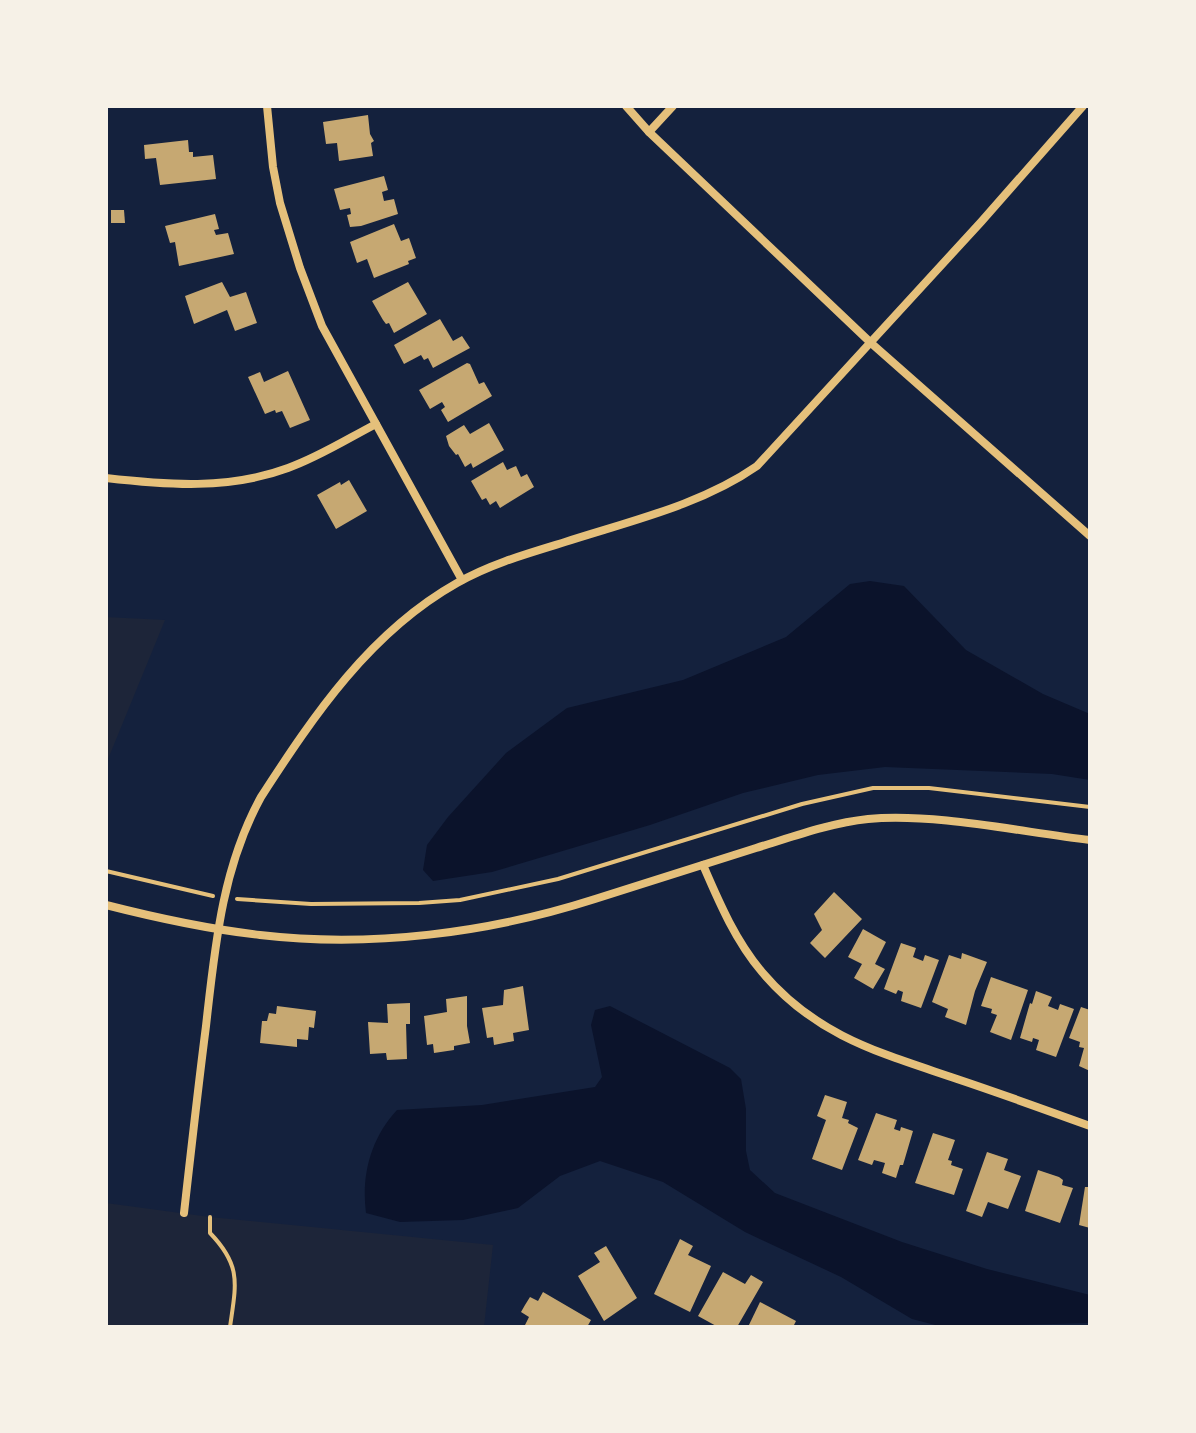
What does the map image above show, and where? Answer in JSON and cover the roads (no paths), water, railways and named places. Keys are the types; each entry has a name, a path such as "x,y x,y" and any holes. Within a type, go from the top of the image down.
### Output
{"street":[{"path":"267,106 278,191 300,268 322,326 462,580"},
{"path":"626,106 649,132 871,343 1090,536"},
{"path":"649,132 673,106"},
{"path":"184,1213 217,929 236,853 252,814 291,752 345,678 403,619 462,580 533,552 699,498 735,481 757,466 1083,106"},
{"path":"106,478 183,485 248,479 289,468 376,424"},
{"path":"106,905 179,923 261,935 379,937 463,929 547,914 819,829 865,820 925,820 1090,840"},
{"path":"703,865 732,929 761,972 830,1029 863,1047 1090,1126"}]}
